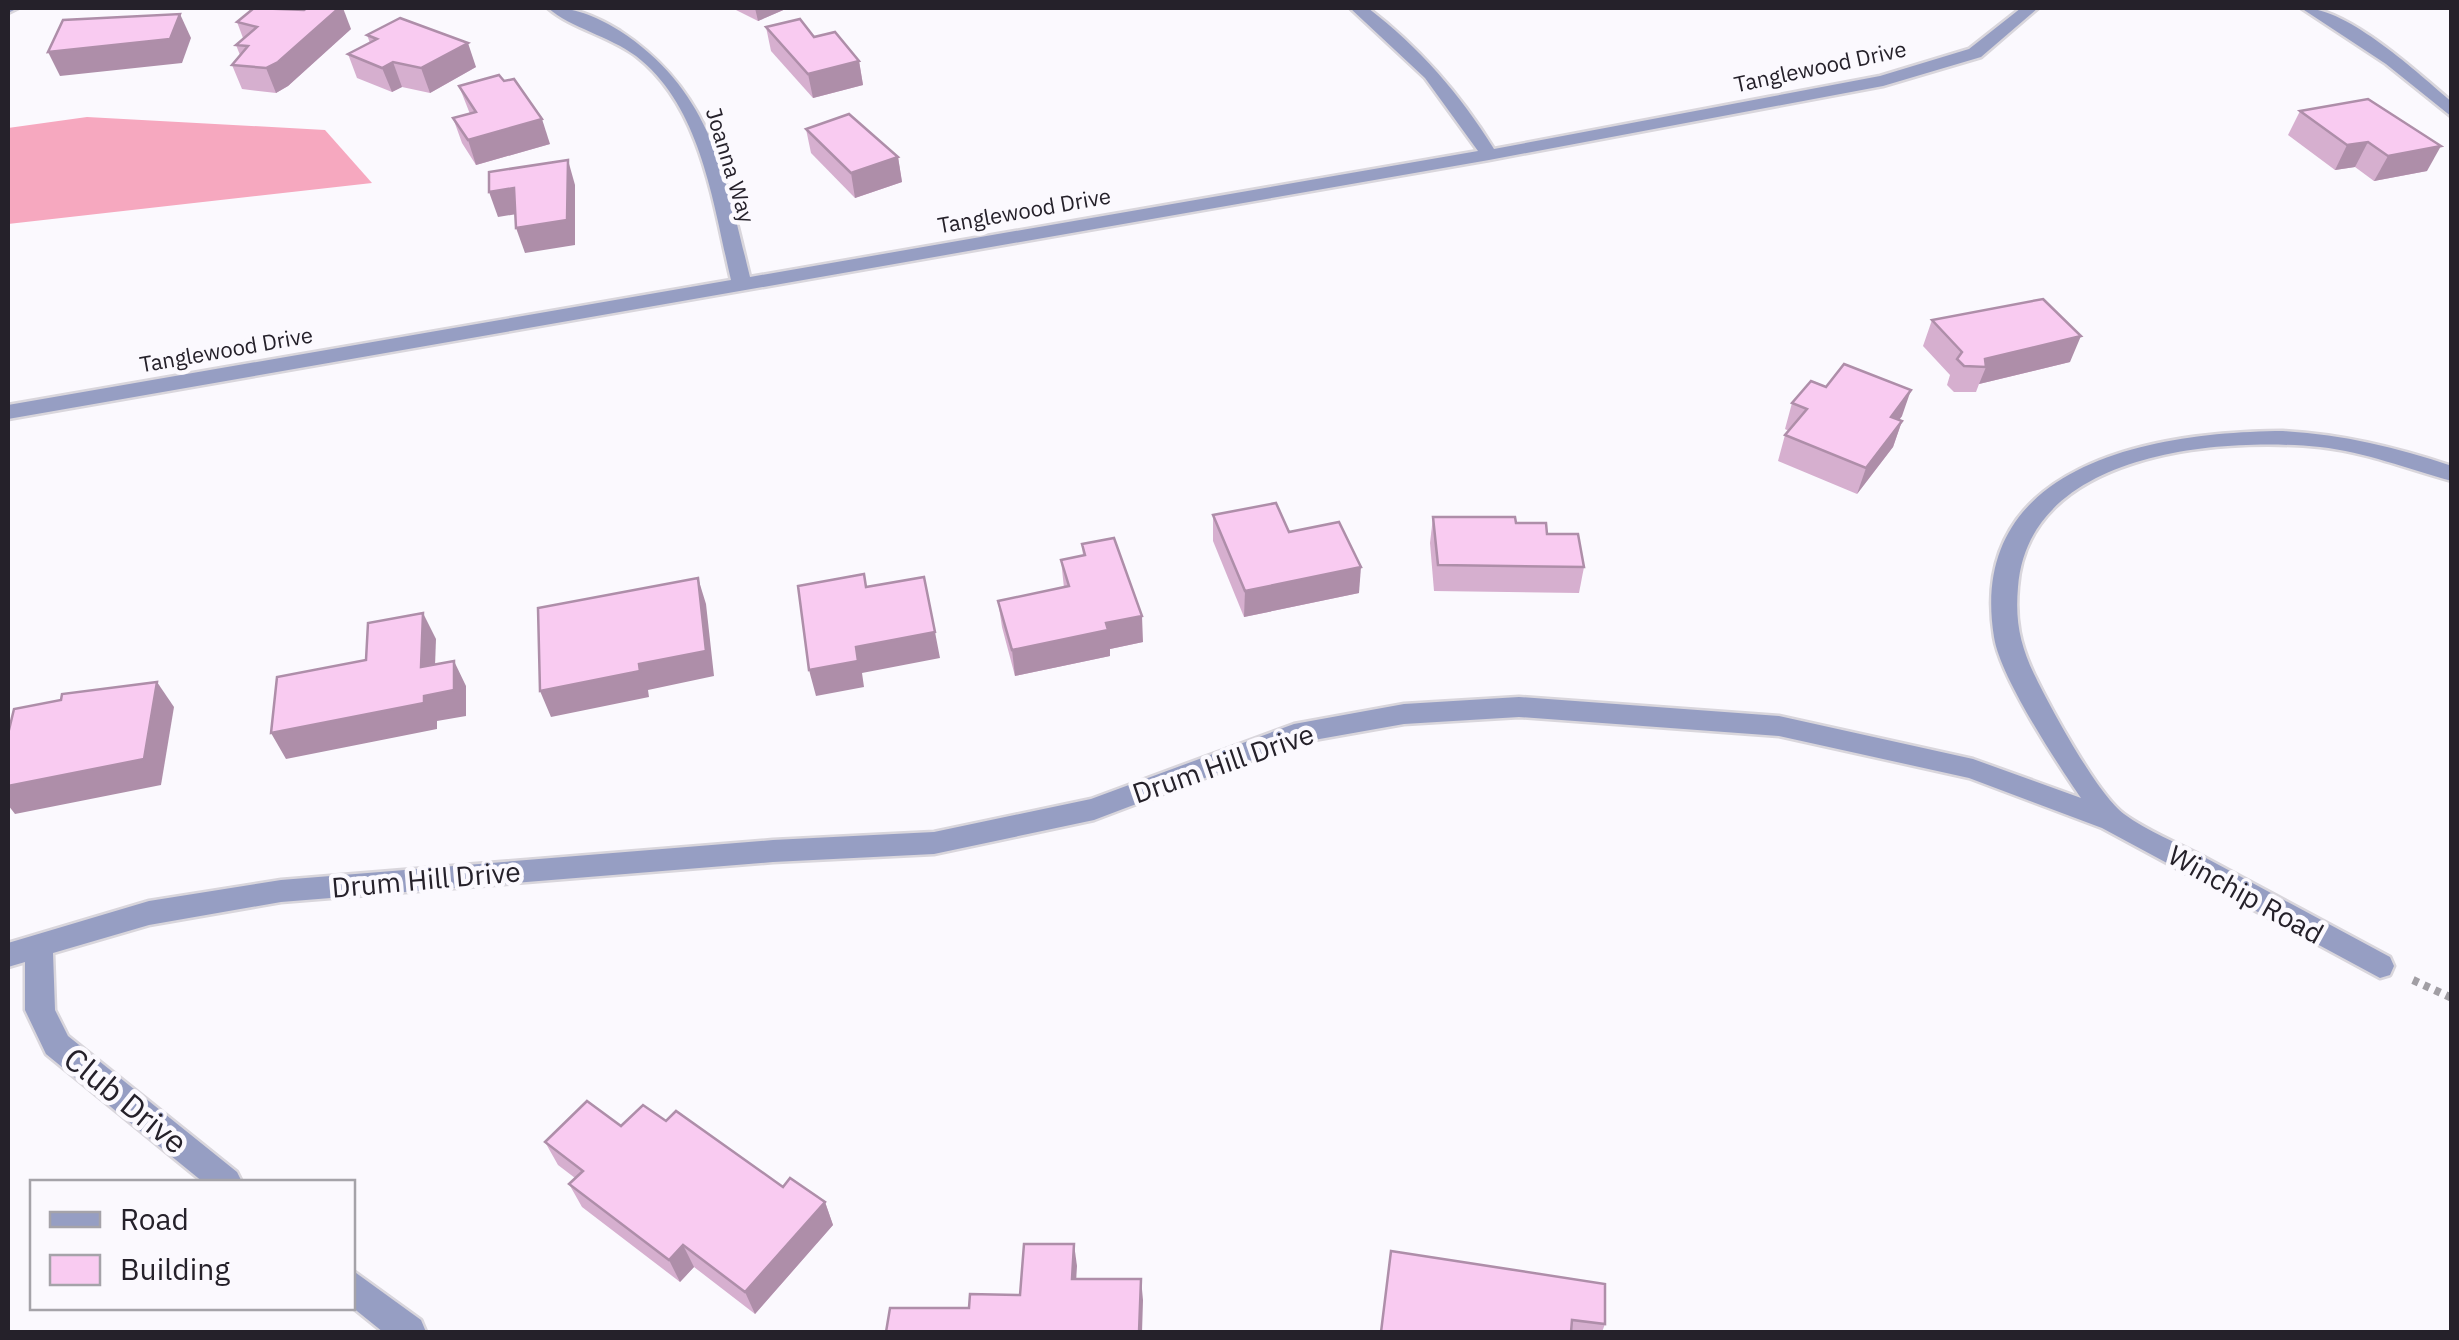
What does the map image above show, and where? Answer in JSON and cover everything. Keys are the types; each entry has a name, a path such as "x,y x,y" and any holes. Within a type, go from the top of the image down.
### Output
{"street":[{"name":"Joanna Way","path":"556,8 634,45 678,84 702,132 742,285"},
{"path":"1358,8 1430,70 1464,111 1489,155"},
{"name":"Tanglewood Drive","path":"8,412 1489,155 1883,82 1975,53 2030,8"},
{"path":"2309,8 2392,60 2452,112"},
{"path":"2112,820 2048,732 2006,641 2006,579 2022,528 2060,491 2112,463 2209,440 2324,440 2402,457 2452,474"},
{"name":"Drum Hill Drive","path":"8,955 149,913 281,891 772,851 934,843 1094,809 1294,734 1404,714 1519,707 1764,724 1828,734 1972,769 2112,820"},
{"name":"Winchip Road","path":"2112,820 2380,966"},
{"name":"Club Drive","path":"40,947 40,1010 58,1045 224,1180"},
{"path":"355,1288 409,1332"}],"shaded area":[{"path":"87,117 325,130 372,183 8,224 8,128"}],"building":[{"path":"254,8 339,8 278,62 266,68 232,65 248,46 236,45 257,27 237,22"},
{"path":"180,14 170,39 48,52 63,20"},
{"path":"400,18 468,43 421,68 393,62 382,68 348,54 377,39 367,35"},
{"path":"800,19 814,37 835,32 859,61 808,74 766,27"},
{"path":"499,75 504,81 514,79 542,119 468,140 453,118 476,112 459,86"},
{"path":"2368,99 2441,146 2388,156 2368,142 2347,145 2300,111"},
{"path":"849,114 898,157 851,173 806,129"},
{"path":"568,160 567,220 516,228 514,188 489,192 489,172"},
{"path":"2043,299 2081,336 1985,359 1986,367 1964,366 1957,359 1962,352 1932,320"},
{"path":"1844,364 1911,390 1891,417 1902,421 1866,468 1785,435 1807,409 1792,403 1811,381 1826,387"},
{"path":"1276,503 1289,532 1339,522 1361,567 1245,591 1213,515"},
{"path":"1433,517 1515,517 1516,523 1546,523 1547,534 1578,534 1584,567 1438,565"},
{"path":"1114,538 1142,616 1106,623 1108,630 1012,650 998,601 1069,586 1061,560 1085,555 1082,544"},
{"path":"864,574 866,587 924,577 935,632 856,647 858,661 809,670 798,586"},
{"path":"698,578 706,651 639,664 640,671 540,691 538,608"},
{"path":"423,613 421,667 454,661 454,690 424,696 424,703 271,733 277,677 366,660 368,623"},
{"path":"157,682 144,759 8,786 8,734 14,709 61,700 62,694"},
{"path":"587,1101 621,1126 643,1105 666,1121 676,1111 783,1187 790,1178 825,1202 745,1292 683,1245 669,1260 569,1184 583,1171 545,1142"},
{"path":"1024,1244 1074,1244 1072,1279 1141,1279 1139,1332 886,1332 890,1308 969,1308 970,1294 1020,1295"},
{"path":"1391,1251 1605,1284 1605,1324 1572,1320 1571,1332 1381,1332"}]}
